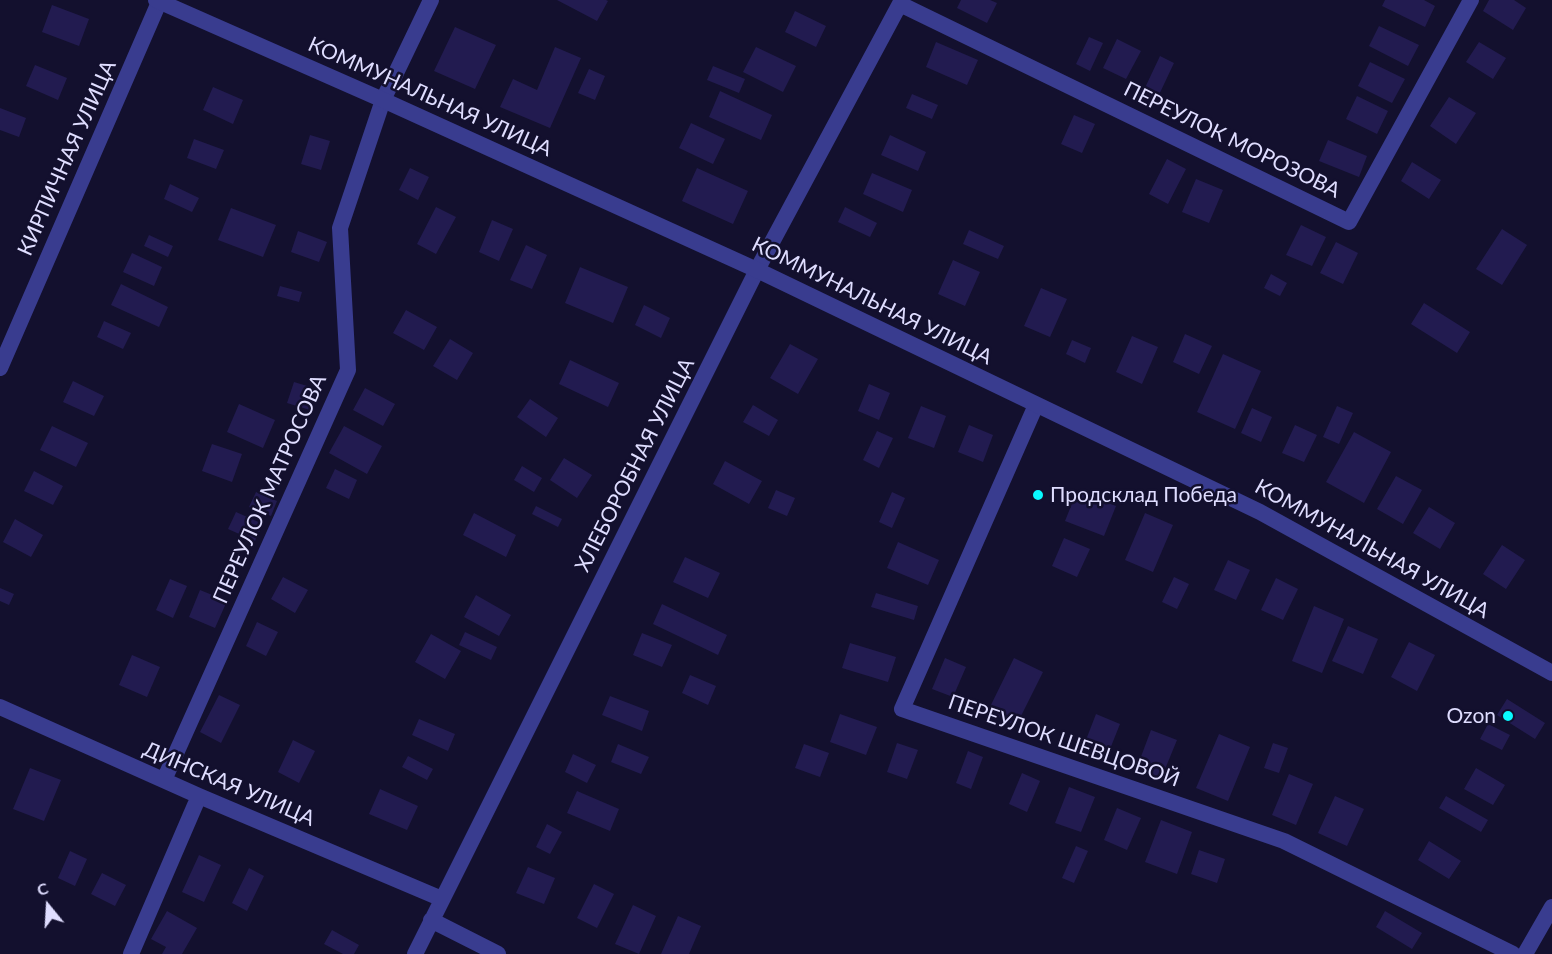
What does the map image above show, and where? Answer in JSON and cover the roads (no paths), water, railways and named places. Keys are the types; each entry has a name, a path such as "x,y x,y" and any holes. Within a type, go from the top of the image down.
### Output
{"street":[{"name":"КОММУНАЛЬНАЯ УЛИЦА","path":"159,0 757,270 1260,512 1552,673"},
{"name":"КИРПИЧНАЯ УЛИЦА","path":"0,368 159,0"},
{"name":"ПЕРЕУЛОК МАТРОСОВА","path":"164,780 348,370 340,228 383,100 430,0"},
{"name":"ПЕРЕУЛОК МОРОЗОВА","path":"901,2 1350,222 1471,0"},
{"name":"ХЛЕБОРОБНАЯ УЛИЦА","path":"415,954 757,270 901,2"},
{"name":"ПЕРЕУЛОК ШЕВЦОВОЙ","path":"1036,405 902,709 1284,842 1513,954"},
{"name":"ДИНСКАЯ УЛИЦА","path":"0,707 199,796 442,899"},
{"path":"131,954 199,796"},
{"path":"1525,954 1552,907"},
{"path":"431,920 498,954"}],"place":[{"name":"Продсклад Победа","path":"1038,495"},
{"name":"Ozon","path":"1508,716"}]}
